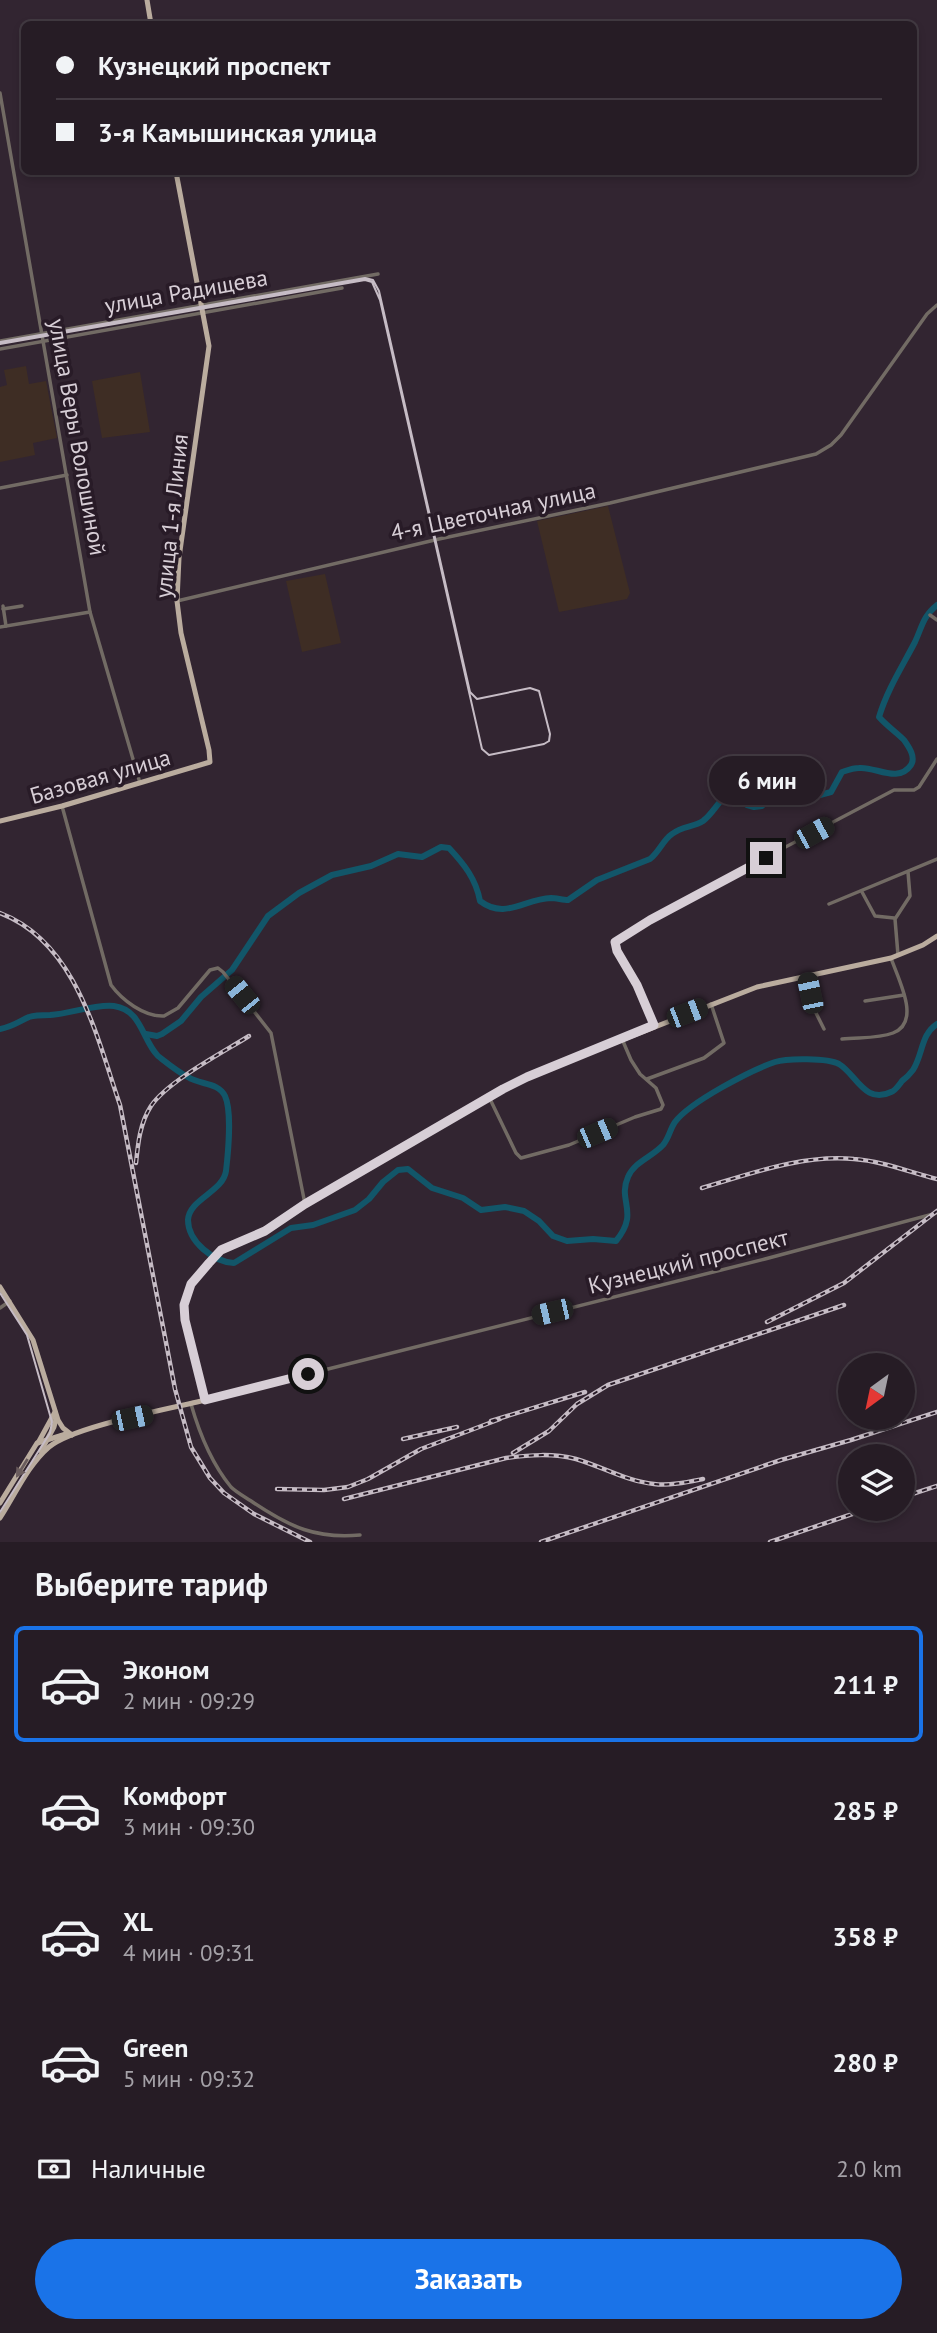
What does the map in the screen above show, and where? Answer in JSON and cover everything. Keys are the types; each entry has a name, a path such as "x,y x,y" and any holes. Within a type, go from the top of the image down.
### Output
{"main road":[{"path":"147,0 150,21"},
{"path":"177,175 201,305"},
{"name":"улица 1-я Линия","path":"201,305 209,346 179,558 177,601 181,633 210,762"},
{"name":"Базовая улица","path":"0,821 62,807 210,762"},
{"path":"205,1400 185,1320 184,1305 191,1284 221,1250 265,1231 305,1204 527,1077 757,986 894,957 937,936"},
{"path":"0,1287 33,1340 55,1413 61,1426 71,1434"},
{"name":"Кузнецкий проспект","path":"37,1443 205,1400"},
{"path":"36,1460 54,1427 55,1413"},
{"path":"0,1503 55,1413"},
{"name":"Кузнецкий проспект","path":"0,1518 36,1460 55,1442 71,1434"}],"street":[{"name":"улица Веры Волошиной","path":"0,93 90,612 140,783"},
{"name":"улица Радищева","path":"0,341 378,274"},
{"name":"улица Радищева","path":"0,349 341,288"},
{"name":"4-я Цветочная улица","path":"177,601 816,454 841,435 927,314 937,305"},
{"path":"0,488 66,475"},
{"path":"6,626 3,608 22,606"},
{"path":"0,627 90,612"},
{"path":"930,615 937,620"},
{"path":"654,1025 615,942 662,913 894,790 914,790 919,787 937,759"},
{"path":"62,807 111,985 119,996 150,1014 164,1016 178,1008 210,970 215,968 223,971 271,1033 305,1204"},
{"path":"829,904 937,859"},
{"path":"842,1039 879,1036 894,1032 905,1025 908,1016 894,957 895,919 911,896 908,872"},
{"path":"862,892 875,916 895,919"},
{"path":"807,976 814,1009 824,1029"},
{"path":"865,1001 904,995"},
{"path":"647,1079 704,1058 724,1042 711,1003"},
{"path":"489,1097 516,1153 522,1158 569,1145 661,1109 662,1100 656,1088 640,1074 622,1039"},
{"name":"Кузнецкий проспект","path":"205,1400 776,1257 937,1213"},
{"path":"0,1308 10,1301"},
{"path":"191,1404 197,1426 216,1465 232,1488 283,1522 336,1537 360,1535"}],"shaded area":[{"path":"26,366 29,384 46,381 57,438 33,443 35,455 0,462 0,387 7,385 4,370"},
{"path":"140,372 150,432 102,438 92,381"},
{"path":"608,506 630,593 627,599 559,612 537,521"},
{"path":"325,574 341,643 302,652 286,581"}],"waterway":[{"path":"146,1034 157,1036 181,1021 201,997 232,970 268,916 299,893 332,875 371,866 398,854 422,857 441,847 449,848 460,860 469,872 480,901 489,906 506,909 541,899 568,900 597,880 650,859 669,837 680,829 703,821 722,800 736,791 745,797 747,805 754,807 762,806 781,779 794,782 820,795 831,792 842,772 850,769 865,768 893,774 906,771 912,762 910,749 879,717 890,688 923,622 937,605"},
{"path":"0,1029 31,1016 114,1006 130,1013 136,1019 158,1056 193,1080 222,1091 227,1103 229,1122 226,1171 219,1185 194,1206 188,1220 192,1236 197,1243 218,1259 234,1263 291,1228 313,1225 355,1210 398,1170 408,1169 432,1188 463,1198 481,1210 505,1207 524,1211 539,1221 553,1236 567,1241 616,1241 626,1222 625,1185 628,1177 639,1163 663,1145 675,1122 694,1105 751,1072 775,1062 789,1060 834,1062 845,1069 862,1087 874,1095 882,1095 895,1089 913,1070 928,1033 937,1024"}],"tram line":[{"path":"0,342 365,278 373,280 379,291 470,692 477,699 530,688 539,691 550,734 549,741 489,755 482,749 380,300 372,282 365,280 0,344"},
{"path":"0,1293 27,1335 52,1422 50,1433 0,1512"}],"railway":[{"path":"0,913 26,927 47,945 65,968 92,1021 120,1105 175,1389 191,1447 210,1478 224,1493 254,1514 310,1542"},
{"path":"136,1163 144,1119 159,1097 196,1068 249,1036"},
{"path":"702,1188 777,1166 835,1158 875,1162 937,1179"},
{"path":"767,1322 844,1283 937,1211"},
{"path":"513,1453 549,1431 577,1404 608,1385 844,1305"},
{"path":"491,1421 585,1392"},
{"path":"541,1542 781,1460 937,1412"},
{"path":"277,1489 324,1490 348,1487 368,1479 421,1449 500,1419"},
{"path":"403,1439 457,1427"},
{"path":"344,1499 506,1458 532,1455 576,1459 624,1477 654,1484 703,1479"},
{"path":"915,1493 937,1486"},
{"path":"770,1542 838,1519"}],"route":[{"path":"308,1374 205,1400 184,1310 186,1294 200,1272 221,1250 265,1231 305,1204 503,1089 654,1025 615,942 650,920 766,858"}]}
